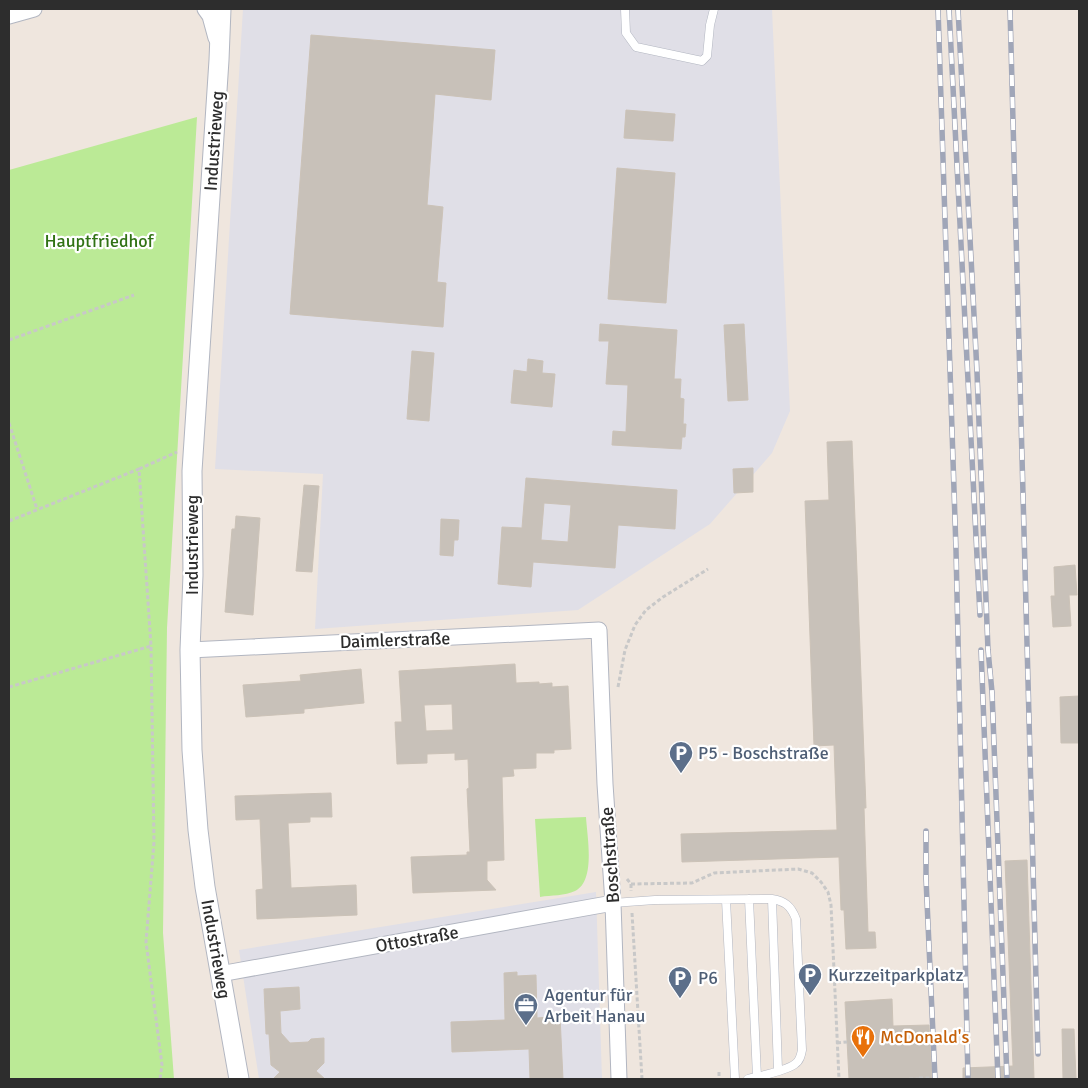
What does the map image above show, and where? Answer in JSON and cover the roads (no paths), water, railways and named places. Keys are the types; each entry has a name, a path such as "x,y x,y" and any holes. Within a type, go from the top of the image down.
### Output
{"street":[{"path":"9,16 34,9"},
{"path":"206,9 215,30 220,60"},
{"name":"Industrieweg","path":"221,9 220,60 194,446 190,650 192,750 198,830 205,887 239,1079"},
{"name":"Daimlerstraße","path":"190,650 600,630"},
{"name":"Boschstraße","path":"600,630 605,784 613,903 619,1079"},
{"name":"Ottostraße","path":"220,974 613,903"}],"lane":[{"path":"625,9 626,33 636,47 702,61 708,56 710,25 714,9"},
{"path":"749,899 757,1077"},
{"path":"613,903 772,899 781,900 788,904 796,919 802,1050 800,1059 796,1064 748,1079"},
{"path":"772,899 778,1070"},
{"path":"726,900 735,1079"}],"railway":[{"path":"938,9 956,550 968,1079"},
{"path":"949,9 980,615"},
{"path":"958,9 977,372 988,650 992,692 1007,1079"},
{"path":"1010,9 1038,1054"},
{"path":"981,650 998,1079"},
{"path":"926,831 926,879 935,1079"}],"place":[{"name":"P5 - Boschstraße","path":"681,774"},
{"name":"Kurzzeitparkplatz","path":"810,996"},
{"name":"P6","path":"680,999"},
{"name":"Agentur für Arbeit Hanau","path":"526,1026"},
{"name":"McDonald's","path":"863,1058"}],"park label":[{"name":"Hauptfriedhof","path":"99,241"}]}
